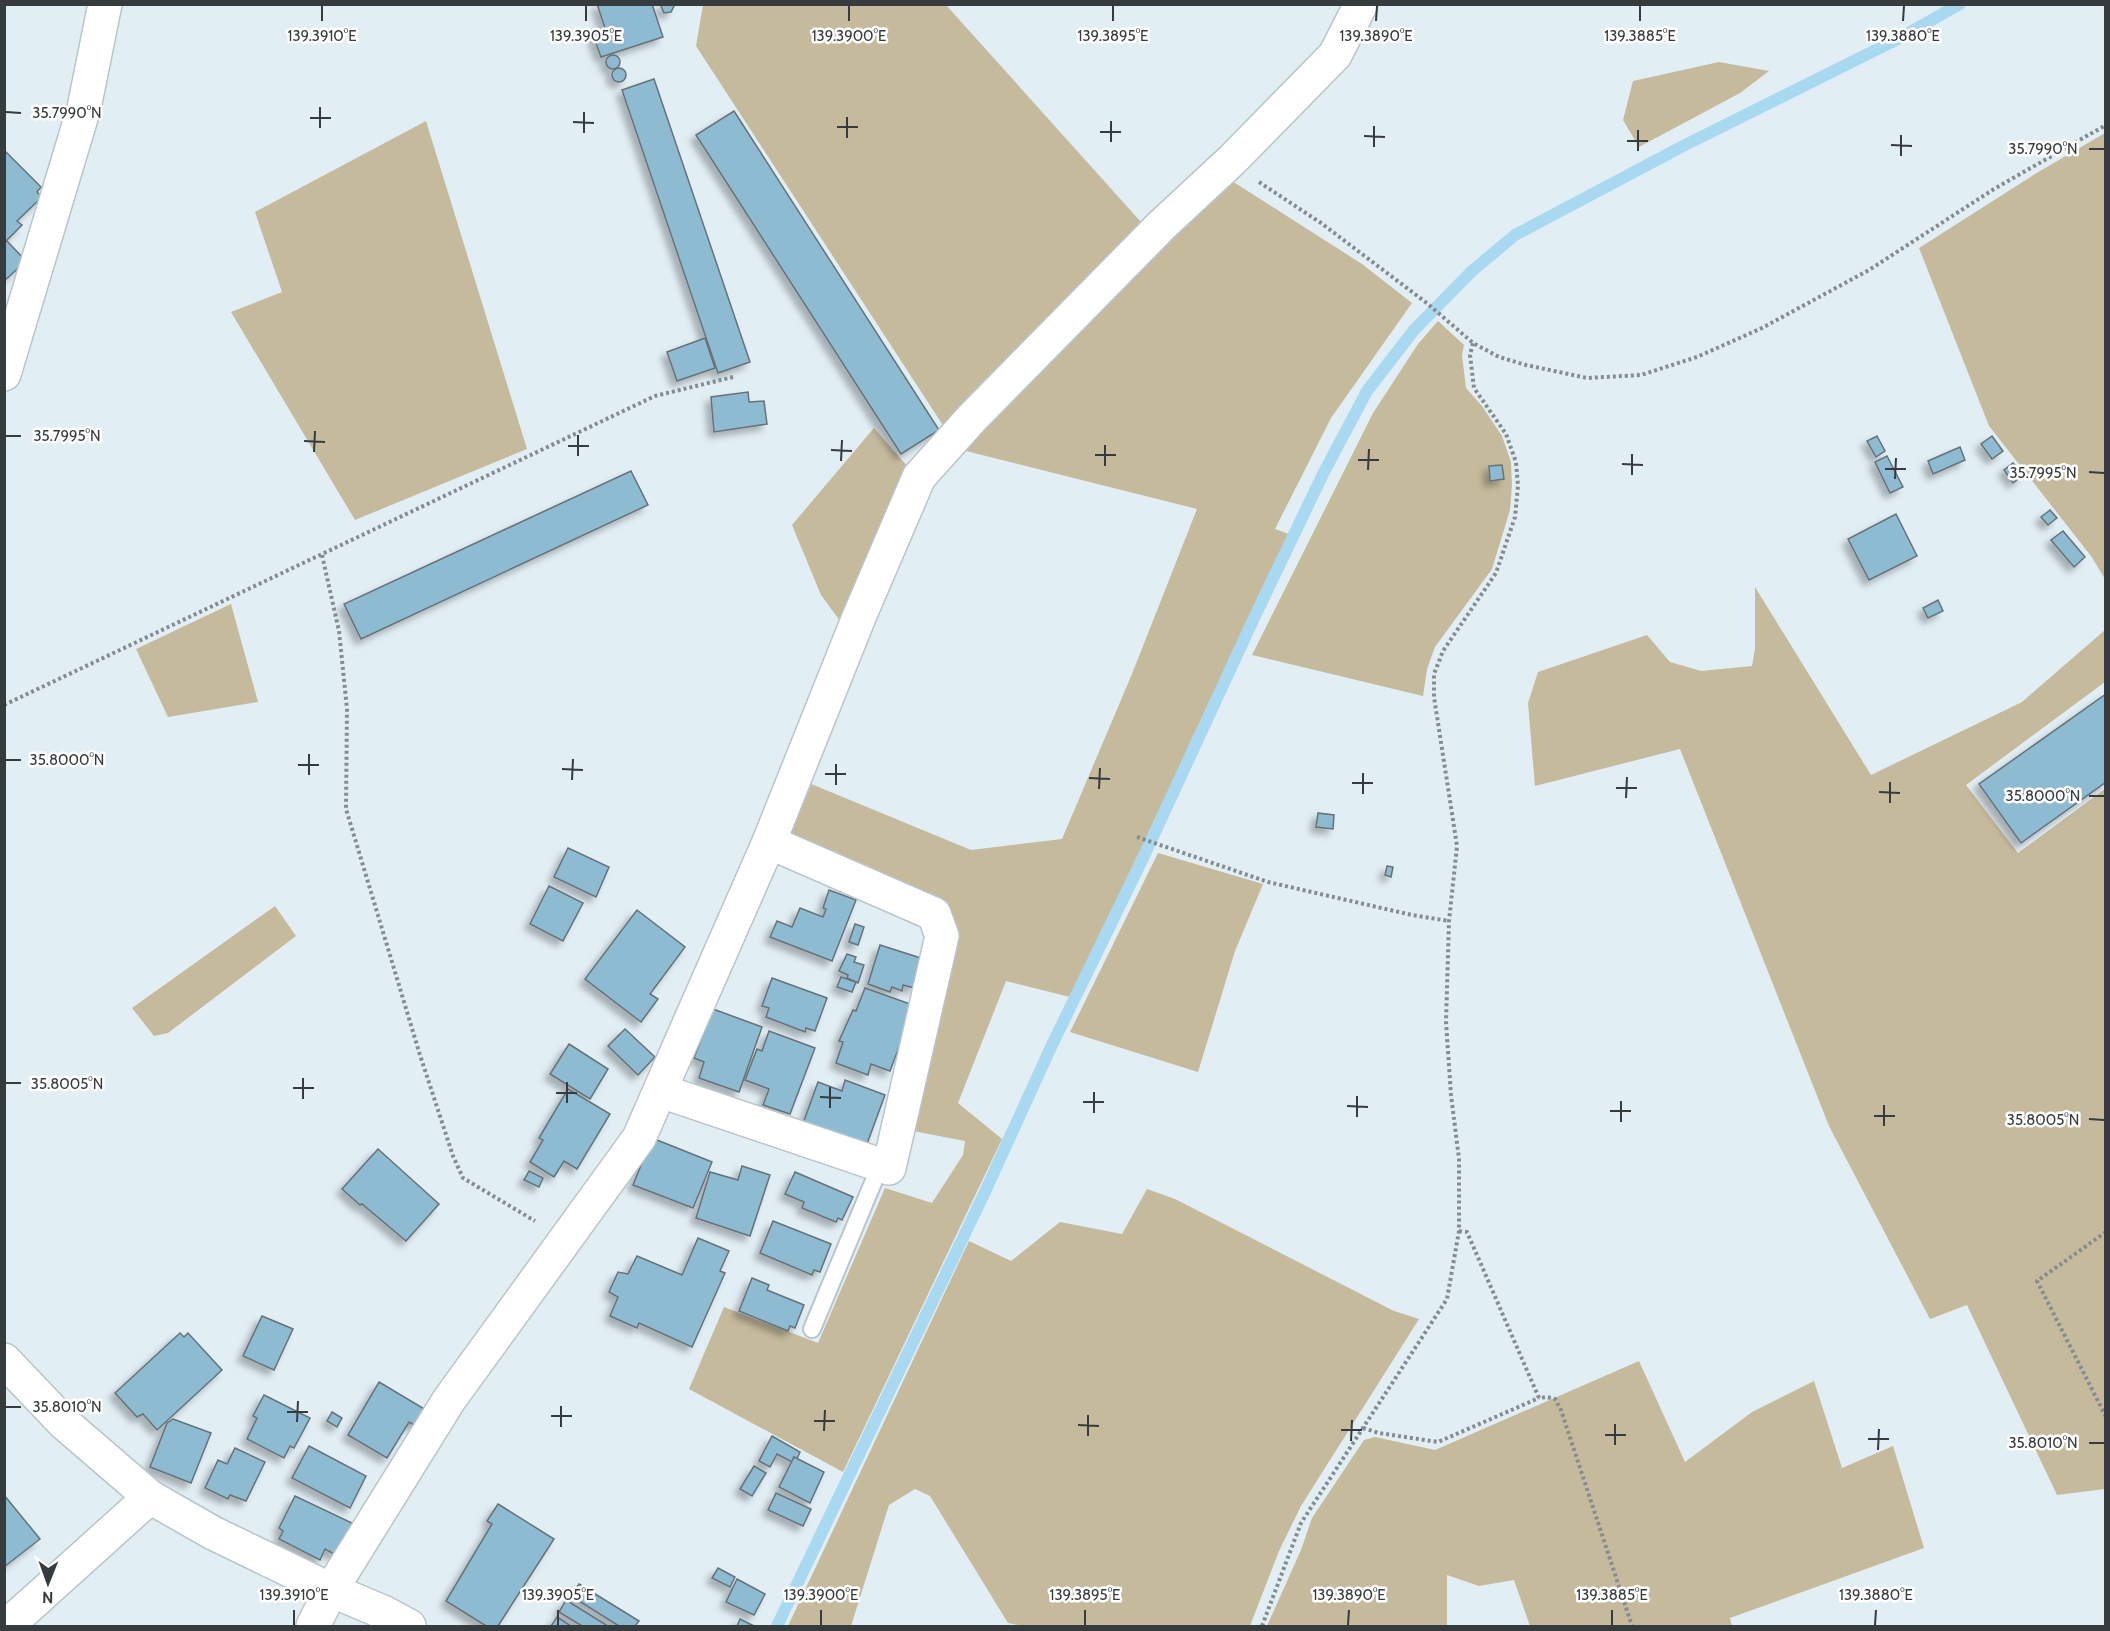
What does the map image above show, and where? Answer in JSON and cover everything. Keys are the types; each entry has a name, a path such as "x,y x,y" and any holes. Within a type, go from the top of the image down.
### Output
{"street":[{"path":"4,374 84,108 105,4"},
{"path":"313,1626 331,1590 449,1400 639,1138 769,842 859,616 919,477 972,418 1162,225 1232,160 1335,55 1361,4"},
{"path":"661,1091 889,1168 942,936 934,914 769,842"},
{"path":"4,1360 64,1423 150,1497 213,1533 331,1590 385,1612 409,1626"},
{"path":"7,1626 150,1497"}],"lane":[{"path":"812,1329 880,1166"}],"path":[{"path":"1232,160 1253,179 1321,223 1428,304 1473,343 1499,357 1587,378 1641,375 1697,357 1761,328 1869,270 1994,189 2106,125"},
{"path":"1262,1626 1301,1523 1447,1299 1459,1231 1459,1159 1446,1022 1449,921 1457,846 1434,697 1434,674 1443,651 1496,573 1515,517 1518,486 1516,462 1506,434 1474,388 1470,355 1473,343"},
{"path":"4,705 655,396 733,378"},
{"path":"322,555 339,631 347,709 346,809 453,1156 463,1178 567,1240"},
{"path":"1137,837 1268,882 1412,915 1449,921"},
{"path":"1459,1231 1467,1232 1539,1398"},
{"path":"2106,1232 2037,1281 2106,1417"},
{"path":"1363,1428 1438,1442 1539,1398 1555,1399 1561,1410 1632,1626"}],"shaded area":[{"path":"703,5 946,5 1141,222 948,433 696,46"},
{"path":"1719,62 1769,71 1740,93 1639,147 1623,120 1633,81"},
{"path":"426,121 527,449 355,520 231,312 282,292 255,212"},
{"path":"2105,133 2105,579 2091,556 1989,426 1919,248 2035,174"},
{"path":"1235,183 1362,264 1412,303 1331,418 1275,529 1291,535 1070,997 1006,981 958,1103 1002,1139 843,1472 689,1389 724,1307 818,1343 885,1188 932,1203 963,1155 965,1141 908,1130 955,943 801,848 785,826 804,781 971,850 1062,839 1132,674 1197,509 958,449 1223,184"},
{"path":"1438,321 1464,345 1462,355 1466,388 1482,406 1502,436 1511,462 1512,485 1510,510 1492,569 1435,647 1427,669 1423,696 1252,655 1373,413 1418,344"},
{"path":"874,428 914,474 843,625 821,595 792,525"},
{"path":"1755,587 1871,775 2022,702 2105,630 2105,682 1966,785 2018,853 2105,789 2105,1489 2057,1495 1967,1305 1930,1319 1829,1126 1680,749 1535,786 1528,703 1538,672 1647,635 1670,662 1701,671 1752,666 1755,649"},
{"path":"231,604 258,702 168,717 136,649"},
{"path":"1158,853 1263,884 1235,951 1198,1072 1070,1032"},
{"path":"275,906 296,936 168,1033 154,1036 132,1008"},
{"path":"1147,1189 1175,1199 1394,1311 1419,1319 1301,1506 1279,1551 1250,1626 1023,1626 1008,1623 930,1496 915,1489 889,1505 851,1626 788,1626 969,1241 1011,1261 1060,1222 1122,1234"},
{"path":"1639,1361 1685,1462 1752,1412 1814,1381 1842,1468 1893,1446 1924,1548 1730,1618 1732,1626 1530,1626 1514,1580 1479,1586 1447,1575 1447,1626 1267,1626 1301,1550 1312,1518 1364,1440 1375,1437 1435,1450"}],"building":[{"path":"597,4 652,4 663,37 601,57 593,35 606,31"},
{"path":"660,4 674,4 674,6 671,12 664,13"},
{"path":"613,55 618,57 620,62 618,67 613,69 608,67 606,62 608,57"},
{"path":"619,68 624,70 626,75 624,80 619,82 614,80 612,75 614,70"},
{"path":"654,79 750,362 718,373 622,90"},
{"path":"734,111 939,430 901,454 696,135"},
{"path":"4,150 41,187 37,192 42,197 17,221 22,225 4,243"},
{"path":"7,241 26,261 4,281 4,243"},
{"path":"705,338 715,368 677,381 667,352"},
{"path":"748,392 749,402 764,401 767,424 714,432 711,397"},
{"path":"1877,436 1885,451 1876,457 1867,441"},
{"path":"1992,436 2003,451 1992,459 1981,444"},
{"path":"1960,447 1965,460 1933,474 1928,461"},
{"path":"1887,456 1903,487 1890,493 1875,462"},
{"path":"2013,463 2023,475 2013,483 2004,470"},
{"path":"1502,465 1504,479 1490,481 1489,466"},
{"path":"631,471 648,505 361,639 344,604"},
{"path":"2050,510 2057,518 2048,525 2041,517"},
{"path":"1896,514 1917,556 1869,580 1848,539"},
{"path":"2063,531 2085,557 2074,567 2051,540"},
{"path":"1938,600 1943,611 1928,618 1923,608"},
{"path":"2106,694 2106,782 2021,843 1979,784"},
{"path":"1318,813 1334,815 1333,829 1316,827"},
{"path":"568,848 609,867 596,897 554,877"},
{"path":"1387,866 1393,867 1391,877 1385,875"},
{"path":"549,886 583,903 563,941 530,924"},
{"path":"829,890 856,900 832,961 770,937 777,921 792,927 800,908 823,917 826,909 823,908"},
{"path":"637,910 685,947 650,994 658,999 641,1022 585,979"},
{"path":"855,924 864,927 858,945 849,942"},
{"path":"880,945 924,959 914,988 903,985 902,991 892,987 890,992 868,984"},
{"path":"847,954 856,957 854,962 864,965 858,983 839,971"},
{"path":"841,977 856,982 852,992 837,987"},
{"path":"772,978 827,998 815,1031 806,1028 805,1032 766,1017 769,1008 762,1006"},
{"path":"865,988 910,1004 907,1013 911,1015 890,1071 871,1064 868,1075 836,1063 843,1042 839,1041 853,1010 856,1011"},
{"path":"713,1009 762,1027 739,1092 699,1078 704,1062 694,1058"},
{"path":"625,1029 655,1057 638,1075 608,1046"},
{"path":"769,1031 815,1048 790,1114 763,1105 769,1089 745,1080 757,1049 762,1051"},
{"path":"569,1044 608,1069 590,1099 550,1074"},
{"path":"845,1080 885,1095 864,1152 801,1129 818,1082 842,1091"},
{"path":"568,1089 610,1114 577,1169 564,1161 554,1177 530,1162 543,1140 539,1138"},
{"path":"652,1138 712,1162 693,1208 633,1185"},
{"path":"378,1149 439,1204 406,1241 342,1189"},
{"path":"742,1166 770,1175 750,1236 696,1218 710,1172 738,1180"},
{"path":"529,1171 543,1178 539,1187 524,1180"},
{"path":"795,1172 853,1197 842,1220 838,1218 836,1222 802,1208 804,1202 785,1194"},
{"path":"773,1221 831,1244 820,1272 814,1270 812,1275 760,1253"},
{"path":"698,1238 729,1251 720,1271 725,1273 692,1347 639,1323 637,1328 610,1316 618,1297 609,1292 618,1272 628,1274 637,1256 682,1275"},
{"path":"752,1278 769,1285 767,1290 804,1305 795,1328 790,1326 788,1331 739,1311"},
{"path":"262,1316 293,1329 274,1370 243,1356"},
{"path":"180,1333 184,1337 188,1333 222,1370 157,1430 143,1414 137,1417 115,1393"},
{"path":"379,1382 426,1410 416,1426 409,1422 387,1458 348,1435"},
{"path":"264,1395 310,1418 294,1448 290,1446 284,1458 247,1439 257,1418 253,1416"},
{"path":"332,1412 342,1418 337,1427 327,1421"},
{"path":"173,1419 211,1433 191,1483 150,1467 167,1423"},
{"path":"772,1436 800,1452 797,1459 794,1457 792,1462 777,1454 770,1467 759,1461"},
{"path":"309,1446 366,1476 350,1508 292,1478"},
{"path":"235,1448 265,1462 246,1501 230,1495 228,1499 205,1488 218,1460 227,1464"},
{"path":"794,1457 824,1472 810,1503 779,1487"},
{"path":"754,1466 766,1473 752,1496 740,1489"},
{"path":"776,1493 811,1509 803,1526 768,1510"},
{"path":"4,1495 40,1539 4,1567"},
{"path":"295,1496 352,1523 336,1555 325,1549 320,1560 279,1539 283,1531 279,1528"},
{"path":"498,1504 554,1539 498,1626 486,1626 446,1601 492,1524 487,1521"},
{"path":"718,1568 735,1577 730,1587 712,1578"},
{"path":"737,1579 765,1594 754,1615 726,1602"},
{"path":"579,1584 639,1621 635,1626 619,1626 571,1596"},
{"path":"566,1600 608,1626 582,1626 559,1612"},
{"path":"557,1617 571,1626 551,1626"},
{"path":"740,1619 754,1626 737,1626"}],"waterway":[{"path":"777,1626 984,1194 1255,616 1323,474 1367,391 1414,330 1472,271 1515,235 1685,145 1898,39 1960,4"}]}
